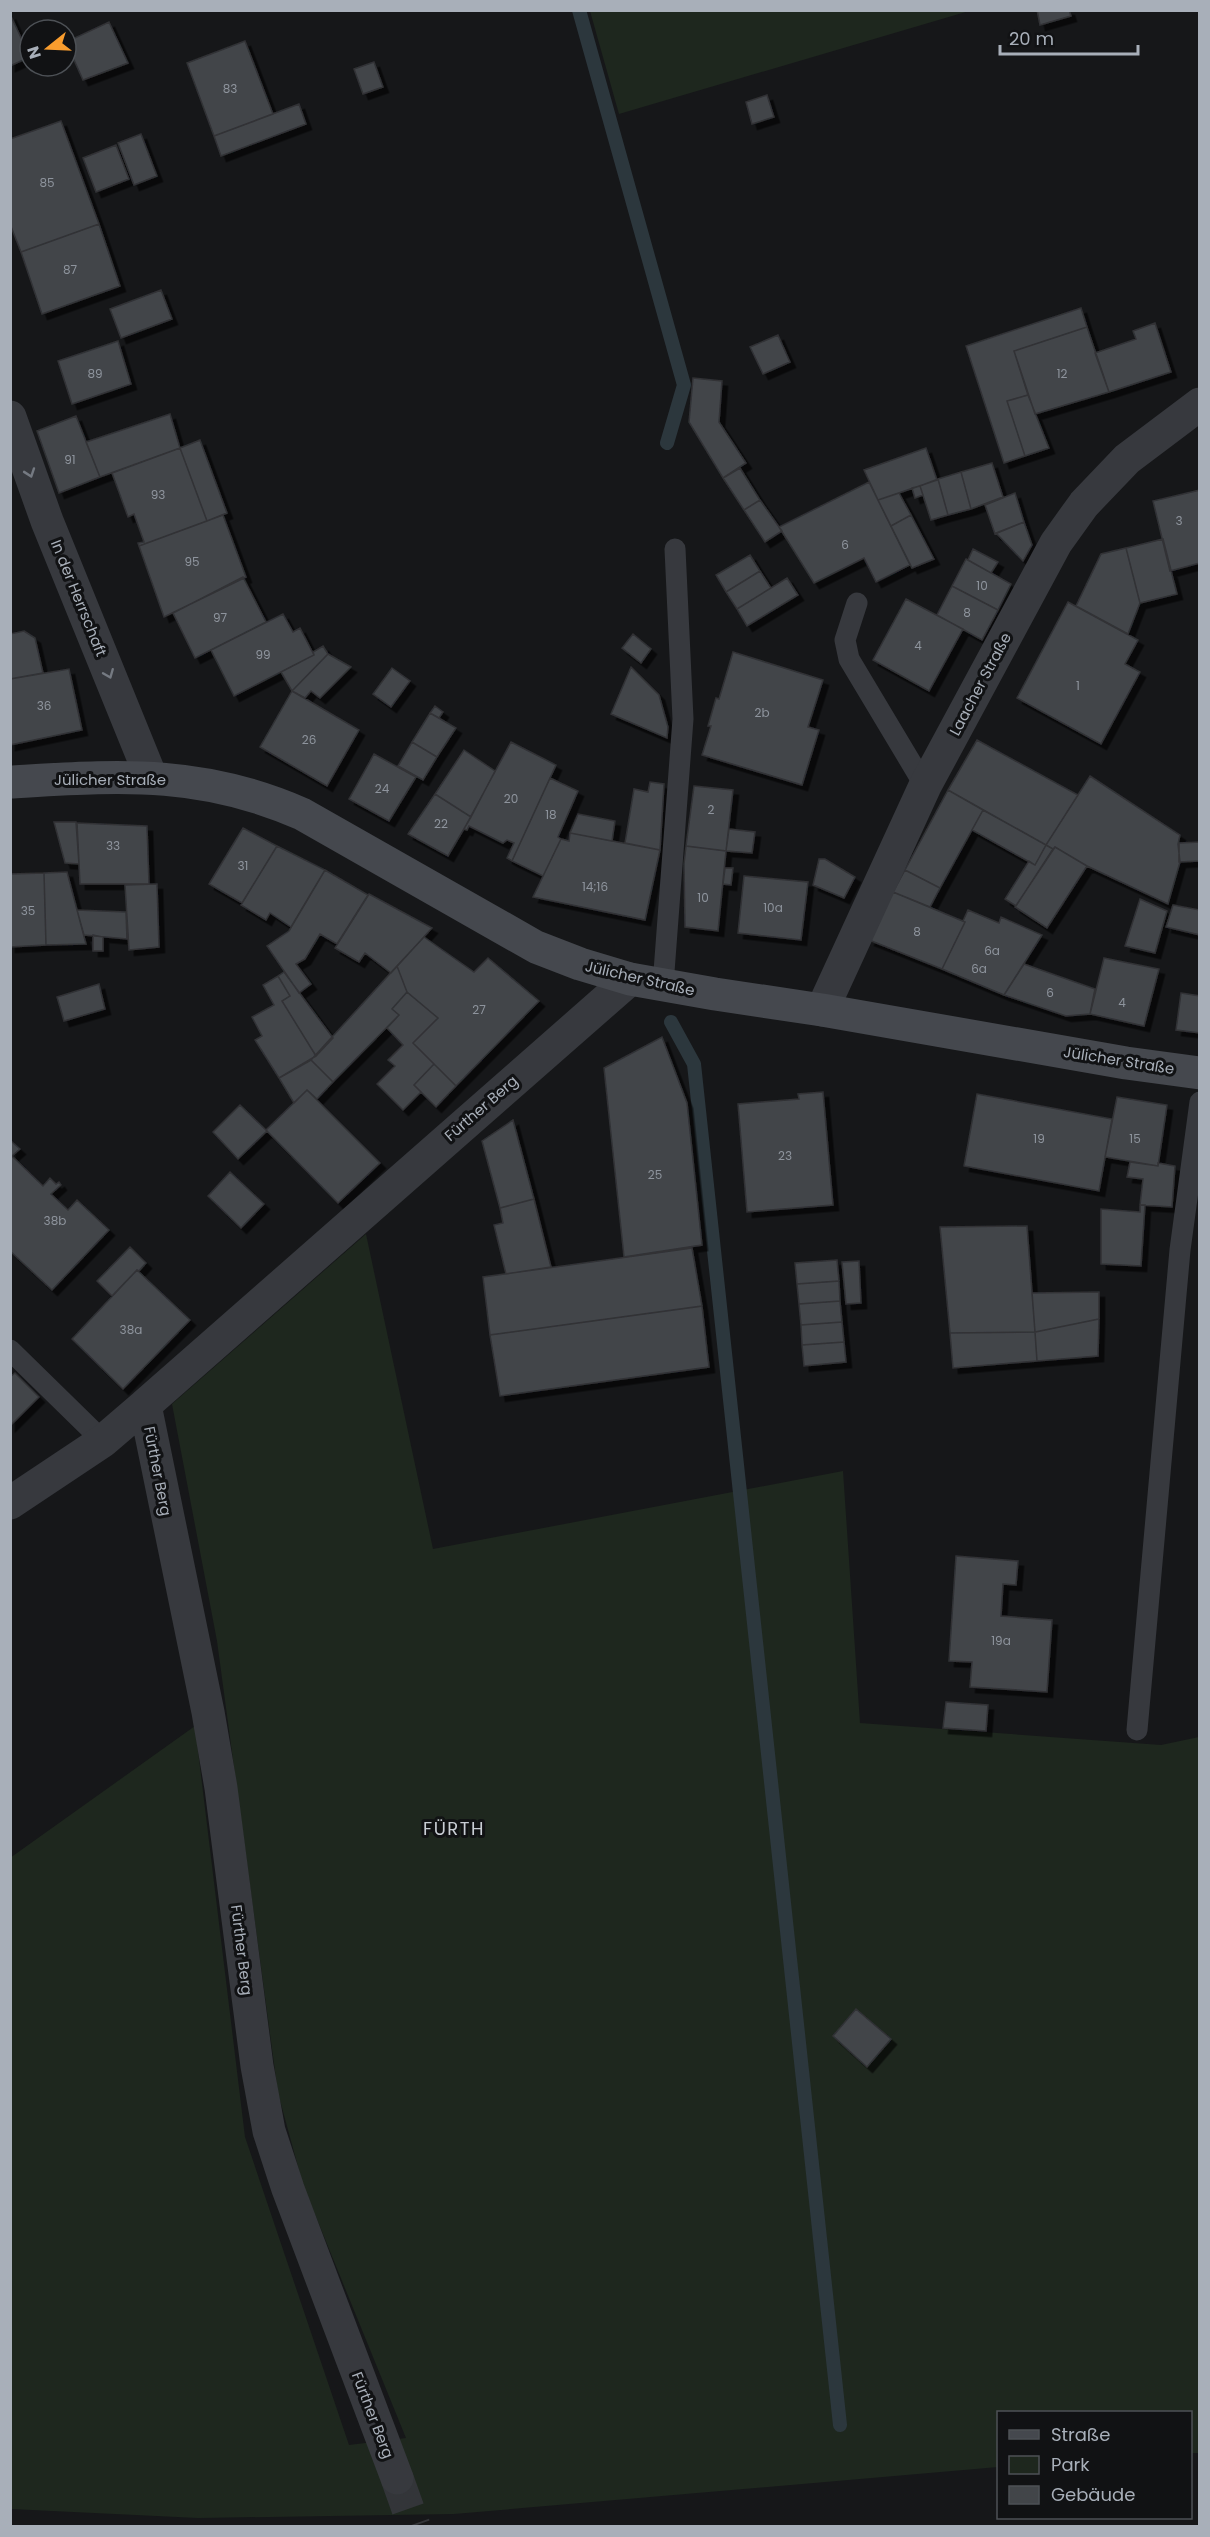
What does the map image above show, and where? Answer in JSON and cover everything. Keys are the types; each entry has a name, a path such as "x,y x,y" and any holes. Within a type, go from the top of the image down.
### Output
{"street":[{"name":"Laacher Straße","path":"822,1010 925,786 1056,543 1084,504 1127,459 1200,404"},
{"name":"In der Herrschaft","path":"10,417 47,521 152,777"},
{"name":"Jülicher Straße","path":"10,782 152,777 230,788 267,799 302,814 536,946 580,964 630,979 1126,1063 1200,1073"},
{"name":"Fürther Berg","path":"10,1503 103,1441 630,979"},
{"name":"Fürther Berg","path":"145,1405 208,1712 221,1788 257,2066 269,2131 292,2200 397,2478"}],"lane":[{"path":"663,985 683,719 675,549"},
{"path":"857,603 845,640 849,659 925,786"},
{"path":"1137,1730 1180,1250 1200,1102"},
{"path":"10,1350 103,1441"}],"green space":[{"path":"590,10 969,11 619,114"},
{"path":"366,1234 433,1549 843,1471 860,1723 1161,1745 1199,1737 1199,2453 1192,2453 1192,2411 997,2411 997,2467 454,2514 198,2518 11,2509 10,1858 195,1726 245,2137 349,2445 406,2438 303,2185 278,2093 217,1641 172,1404"}],"building":[{"path":"1037,10 1069,10 1071,16 1040,25"},
{"path":"10,14 18,31 18,62 10,66"},
{"path":"109,22 128,63 83,80 78,69 78,36"},
{"path":"245,41 273,114 214,136 187,63"},
{"path":"374,62 383,87 363,94 354,69"},
{"path":"767,95 774,117 752,124 746,102"},
{"path":"299,104 306,124 221,156 214,136"},
{"path":"61,121 99,224 21,252 10,224 10,139"},
{"path":"141,134 157,176 134,185 118,143"},
{"path":"116,145 129,179 96,192 83,158"},
{"path":"99,224 120,286 42,314 21,252"},
{"path":"161,290 172,319 121,338 110,309"},
{"path":"1081,308 1087,327 1014,351 1028,395 1007,401 1025,456 1004,463 966,346"},
{"path":"1155,323 1171,372 1109,392 1095,353 1136,339 1133,331"},
{"path":"1087,327 1109,392 1035,414 1014,351"},
{"path":"778,335 790,362 763,374 750,347"},
{"path":"118,341 131,384 72,404 58,361"},
{"path":"693,378 722,381 719,422 746,463 723,478 689,422"},
{"path":"1028,395 1049,448 1025,456 1007,401"},
{"path":"170,414 180,448 100,477 86,442"},
{"path":"76,416 100,477 59,493 37,431"},
{"path":"200,440 227,513 207,521 180,448"},
{"path":"180,448 207,521 139,546 138,543 144,542 134,514 128,517 112,473"},
{"path":"926,448 937,480 878,500 864,470"},
{"path":"992,463 1003,497 971,509 961,472"},
{"path":"740,468 760,500 744,510 723,478"},
{"path":"961,472 971,509 948,515 938,479"},
{"path":"938,479 948,515 931,520 920,486"},
{"path":"869,482 910,565 876,582 864,558 814,583 779,527"},
{"path":"920,486 923,495 915,498 912,488"},
{"path":"1200,490 1200,563 1170,571 1153,501"},
{"path":"899,493 911,515 891,526 878,500"},
{"path":"1015,493 1024,522 995,534 985,505"},
{"path":"760,500 782,531 765,542 744,510"},
{"path":"223,515 246,577 164,617 139,546"},
{"path":"911,515 934,559 912,568 891,526"},
{"path":"1024,522 1032,545 1023,561 996,533"},
{"path":"1163,539 1177,594 1140,603 1126,548"},
{"path":"1126,548 1140,603 1128,634 1076,606 1101,554"},
{"path":"973,549 998,562 991,573 968,560"},
{"path":"750,555 760,571 726,592 716,575"},
{"path":"966,559 1011,584 998,610 952,586"},
{"path":"760,571 771,588 737,609 726,592"},
{"path":"243,577 266,622 195,658 173,613"},
{"path":"787,578 798,595 747,626 737,609"},
{"path":"952,586 998,610 982,640 937,615"},
{"path":"906,599 963,629 929,691 873,660"},
{"path":"1068,602 1138,640 1125,664 1140,672 1101,744 1017,698"},
{"path":"283,614 293,632 300,628 314,655 234,696 211,650"},
{"path":"24,631 35,638 43,673 10,679 10,634"},
{"path":"633,634 651,649 641,663 622,648"},
{"path":"323,646 328,654 292,691 281,672 314,655 313,652"},
{"path":"733,652 823,680 808,727 819,730 802,785 702,755 711,726 708,726 716,698 719,699"},
{"path":"328,654 351,667 320,698 311,691 305,698 292,691"},
{"path":"631,667 659,695 668,727 667,738 611,714"},
{"path":"392,668 410,681 391,707 373,694"},
{"path":"69,669 82,730 10,745 10,679"},
{"path":"292,691 359,730 327,786 260,747"},
{"path":"435,706 443,712 439,718 430,713"},
{"path":"430,713 456,728 437,757 412,742"},
{"path":"977,740 1078,795 1046,845 948,790"},
{"path":"412,742 437,757 423,780 398,766"},
{"path":"511,742 556,765 512,861 507,858 514,843 507,840 503,843 469,826 467,830 464,829"},
{"path":"464,750 495,771 471,817 435,794"},
{"path":"374,754 416,777 389,821 349,799"},
{"path":"1090,776 1180,835 1178,844 1180,862 1168,904 1087,866 1055,847 1053,849 1046,845"},
{"path":"550,778 578,791 558,837 561,839 543,876 512,861"},
{"path":"650,782 664,784 660,850 625,843 634,789 648,792"},
{"path":"694,786 733,790 726,851 686,846"},
{"path":"948,790 983,810 940,888 905,870"},
{"path":"435,794 471,817 448,856 408,834"},
{"path":"983,810 1046,845 1035,865 972,830"},
{"path":"578,814 615,821 612,841 570,833"},
{"path":"54,822 76,822 79,864 65,863"},
{"path":"77,823 147,826 149,884 80,884"},
{"path":"243,828 277,846 242,903 209,884"},
{"path":"729,829 755,832 752,853 726,851"},
{"path":"570,833 660,850 645,920 533,897 561,839 569,841"},
{"path":"1200,842 1200,861 1179,862 1179,843"},
{"path":"1046,845 1053,849 1016,906 1005,899 1029,861 1035,865"},
{"path":"277,846 325,870 291,927 270,913 266,920 241,905"},
{"path":"686,846 726,851 718,931 685,927"},
{"path":"1055,847 1087,866 1047,928 1015,907"},
{"path":"819,859 825,859 855,877 844,898 813,885"},
{"path":"725,868 733,868 731,885 723,884"},
{"path":"325,870 368,895 337,944 320,934 305,959 296,964 311,984 299,993 267,946 289,931"},
{"path":"905,870 940,888 930,907 893,892"},
{"path":"67,872 86,944 46,945 44,873"},
{"path":"44,873 46,945 10,947 10,874"},
{"path":"744,876 808,882 801,940 738,933"},
{"path":"157,884 159,947 129,950 125,885"},
{"path":"893,892 965,922 942,969 869,940"},
{"path":"369,894 432,928 391,973 365,953 359,962 335,948"},
{"path":"1140,899 1167,911 1155,953 1125,946"},
{"path":"1173,905 1200,910 1200,935 1166,927"},
{"path":"77,910 126,912 127,939 84,935"},
{"path":"968,910 999,923 1001,917 1042,935 1004,995 942,969 965,922 963,921"},
{"path":"93,935 103,937 103,951 93,951"},
{"path":"424,937 474,972 488,958 539,1001 456,1086 413,1043 438,1018 407,992 397,966"},
{"path":"1104,958 1159,969 1144,1026 1090,1014"},
{"path":"1024,964 1095,989 1090,1014 1066,1016 1004,995"},
{"path":"397,966 407,992 392,1009 399,1015 333,1082 311,1060"},
{"path":"284,972 333,1038 316,1056 282,1001 290,996 278,976"},
{"path":"278,976 290,996 282,1001 316,1056 279,1078 255,1040 262,1036 252,1017 274,1005 263,985"},
{"path":"99,984 105,1009 64,1021 57,997"},
{"path":"407,992 438,1018 413,1043 434,1064 414,1085 421,1092 403,1110 377,1084 395,1066 388,1060 403,1045 387,1028 399,1015 392,1009"},
{"path":"1181,993 1200,996 1200,1033 1176,1030"},
{"path":"662,1037 687,1103 702,1245 624,1257 604,1068"},
{"path":"311,1060 333,1082 317,1099 307,1090 294,1103 279,1078"},
{"path":"434,1064 456,1086 436,1107 414,1085"},
{"path":"307,1090 380,1163 338,1203 266,1130"},
{"path":"823,1092 833,1205 747,1212 738,1104 799,1099 798,1094"},
{"path":"977,1094 1112,1119 1099,1191 964,1166"},
{"path":"1117,1097 1167,1105 1158,1166 1105,1157"},
{"path":"240,1105 267,1131 238,1159 213,1132"},
{"path":"513,1120 534,1199 500,1208 482,1141"},
{"path":"11,1141 20,1149 12,1156 43,1186 50,1178 56,1184 59,1182 61,1185 51,1194 68,1210 77,1200 109,1230 52,1290 10,1251"},
{"path":"1130,1162 1175,1166 1172,1207 1140,1205 1143,1179 1127,1177"},
{"path":"230,1172 264,1204 241,1228 208,1196"},
{"path":"534,1199 551,1267 506,1274 494,1225 503,1223 500,1208"},
{"path":"1140,1205 1145,1205 1141,1266 1101,1264 1101,1209 1140,1212"},
{"path":"1027,1226 1035,1332 950,1333 940,1227"},
{"path":"130,1247 146,1263 112,1296 97,1281"},
{"path":"692,1248 702,1306 490,1335 483,1277"},
{"path":"837,1260 839,1281 797,1284 795,1263"},
{"path":"859,1261 861,1303 846,1304 842,1262"},
{"path":"137,1270 190,1320 123,1389 72,1339"},
{"path":"839,1281 840,1301 799,1304 797,1284"},
{"path":"1099,1292 1099,1319 1035,1332 1032,1293"},
{"path":"840,1301 842,1322 801,1325 799,1304"},
{"path":"702,1306 709,1367 500,1396 490,1335"},
{"path":"1099,1319 1098,1356 1037,1361 1035,1332"},
{"path":"842,1322 844,1342 802,1345 801,1325"},
{"path":"1035,1332 1037,1361 953,1368 950,1333"},
{"path":"844,1342 846,1362 804,1366 802,1345"},
{"path":"15,1373 39,1397 10,1426 10,1377"},
{"path":"956,1556 1018,1561 1016,1585 1003,1584 1001,1616 1052,1620 1047,1692 970,1687 972,1662 949,1661"},
{"path":"946,1702 988,1705 986,1731 943,1728"},
{"path":"856,2009 891,2039 867,2067 833,2036"}],"waterway":[{"path":"579,10 684,385 667,443"},
{"path":"671,1022 694,1064 840,2425"}],"tunnel":[{"path":"397,2478 414,2526"}],"district":[{"name":"FÜRTH","path":"454,1828"}]}
